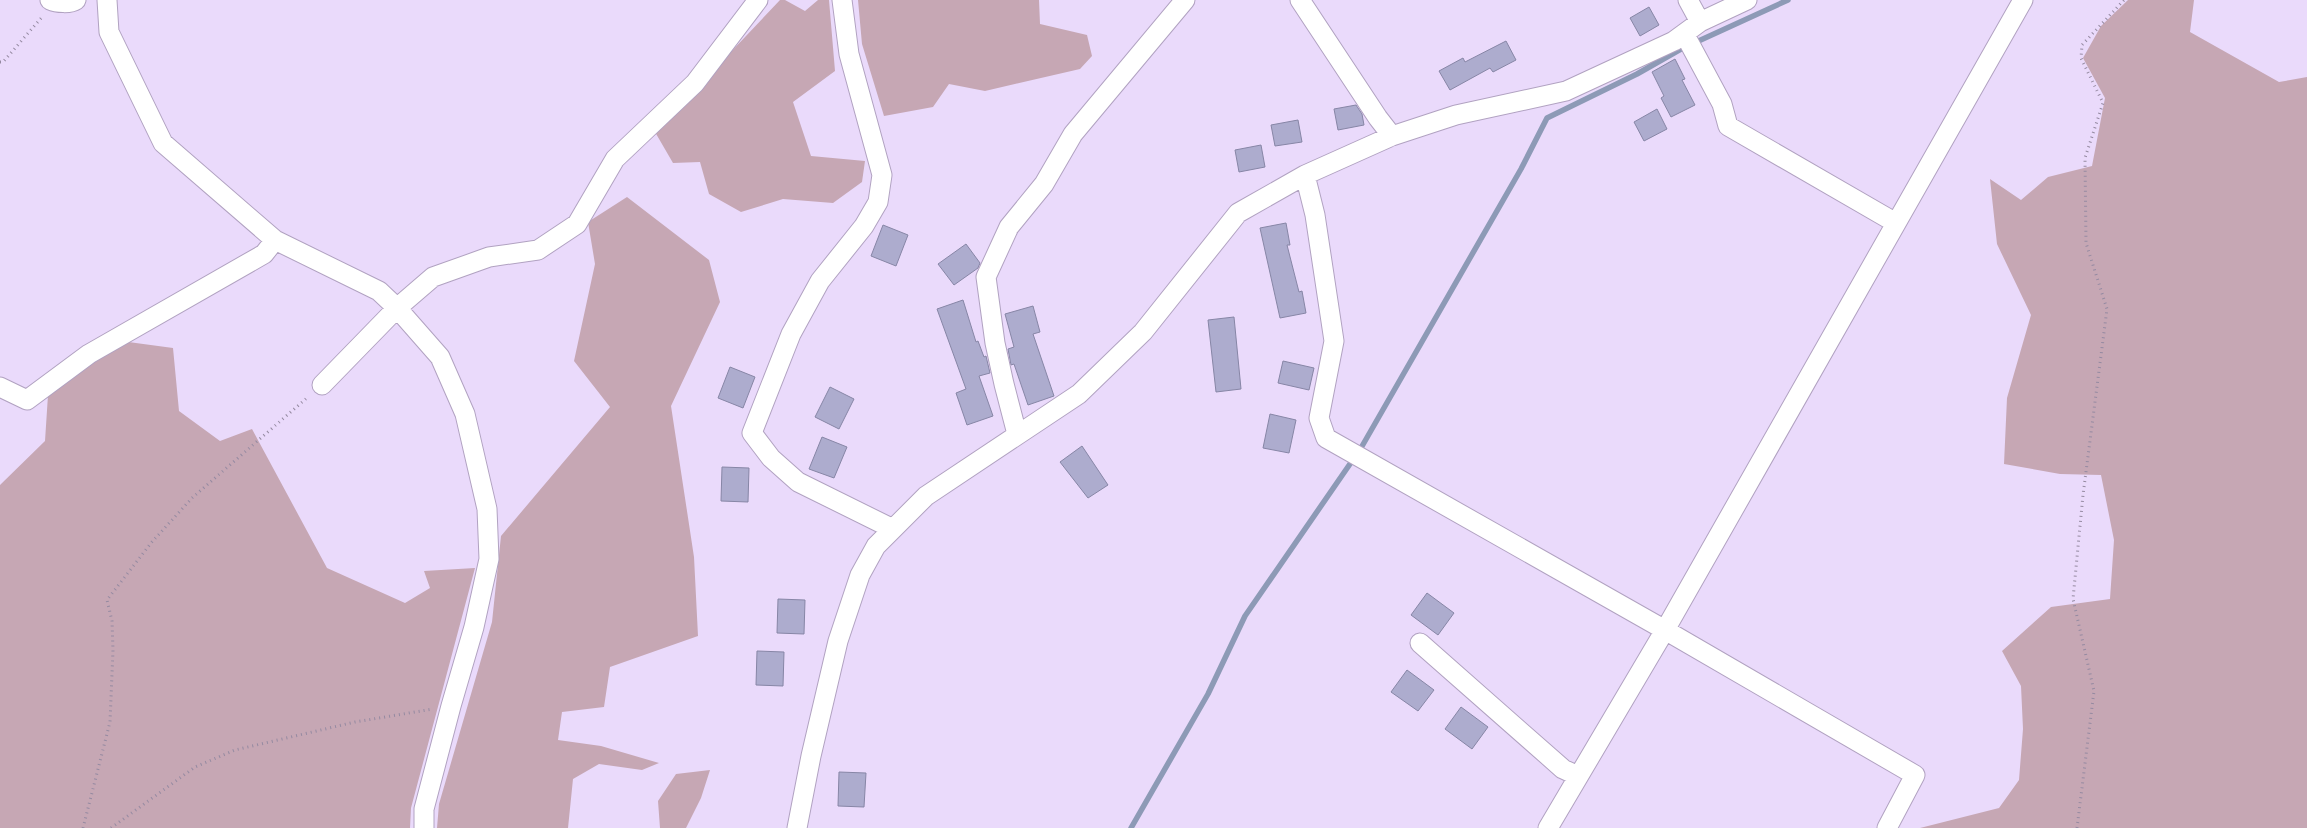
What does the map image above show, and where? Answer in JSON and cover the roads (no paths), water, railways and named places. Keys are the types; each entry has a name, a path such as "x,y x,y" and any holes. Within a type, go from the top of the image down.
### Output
{"street":[{"path":"52,1 72,2 76,0"},
{"path":"108,0 109,32 163,143 275,240 379,291 397,308 440,357 465,414 487,509 489,559 474,627 450,706 424,808 424,828"},
{"path":"322,385 397,308 433,277 489,257 538,250 577,224 615,159 695,82 758,0"},
{"path":"842,0 849,54 882,175 878,202 864,226 820,281 791,334 752,434 771,458 798,482 892,528"},
{"path":"1017,434 995,343 986,277 1009,227 1044,184 1073,134 1185,0"},
{"path":"1300,0 1378,118 1392,136"},
{"path":"1688,0 1700,22"},
{"path":"797,828 811,756 838,641 860,574 876,546 926,496 1079,394 1143,332 1199,265 1238,214 1305,175 1392,136 1456,115 1566,91 1627,65 1684,34 1700,22 1747,0"},
{"path":"1548,828 1665,630 2023,0"},
{"path":"1684,34 1722,104 1728,126 1896,223"},
{"path":"1305,175 1316,215 1334,341 1319,418 1326,438 1665,630 1915,775 1888,828"},
{"path":"0,387 27,400 89,354 264,254 275,240"},
{"path":"1420,643 1563,769 1578,776"}],"waterway":[{"path":"1131,828 1208,694 1245,616 1361,448 1521,169 1547,118 1637,74 1681,49 1788,0"}]}
